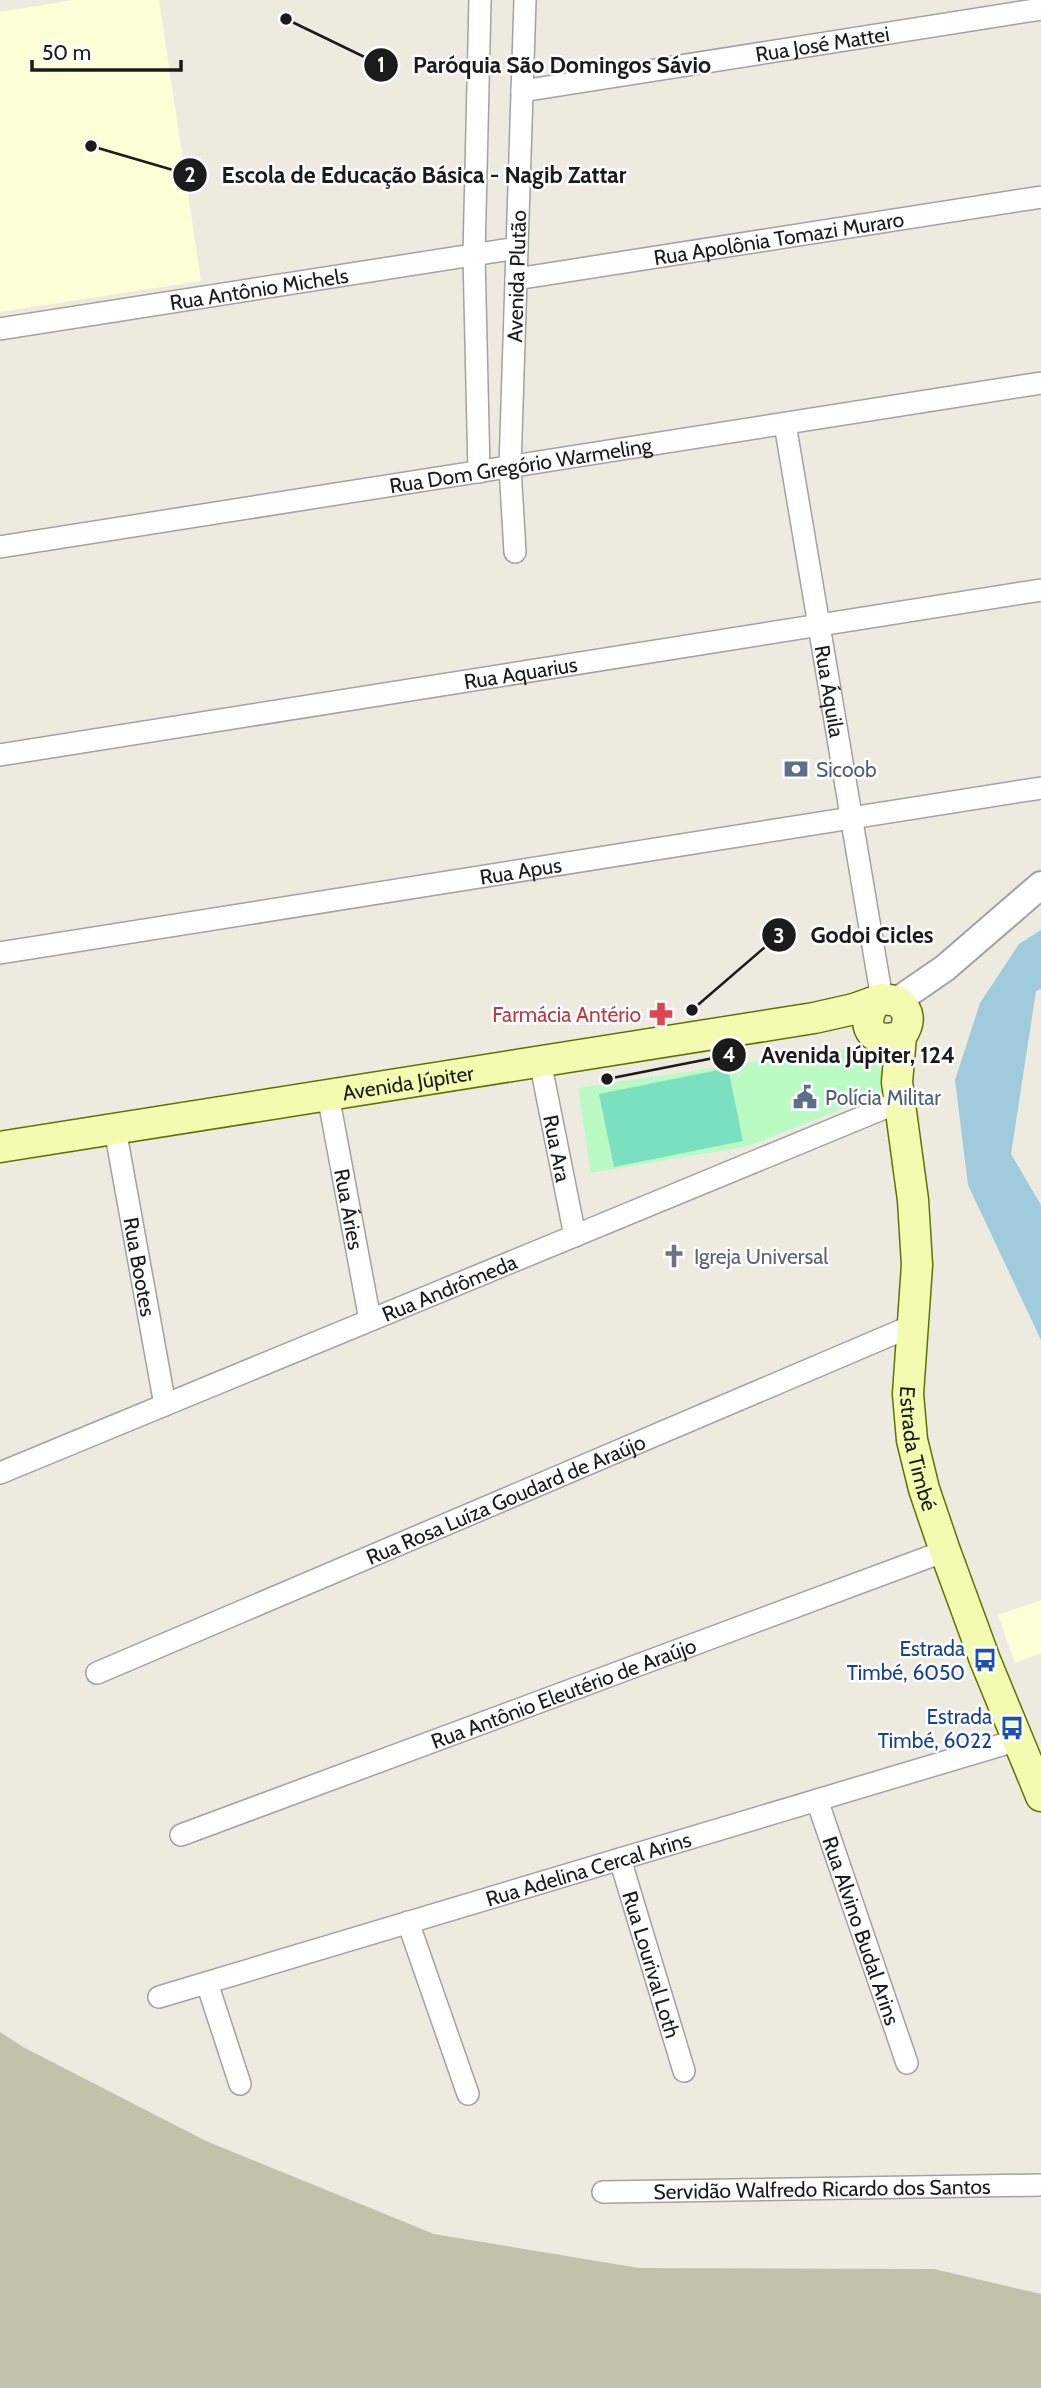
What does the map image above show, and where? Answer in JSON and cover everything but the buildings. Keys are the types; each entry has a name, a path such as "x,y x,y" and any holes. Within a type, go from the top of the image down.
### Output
{"main road":[{"name":"Avenida Júpiter","path":"0,1147 814,1018 888,1019"},
{"name":"Estrada Timbé","path":"888,1019 915,1229 917,1265 908,1394 912,1440 945,1551 985,1660 1041,1796"}],"street":[{"name":"Avenida Plutão","path":"479,472 474,255 480,0"},
{"name":"Avenida Plutão","path":"515,552 510,467 525,0"},
{"name":"Rua José Mattei","path":"522,91 1041,9"},
{"name":"Rua Apolônia Tomazi Muraro","path":"516,279 1041,197"},
{"name":"Rua Antônio Michels","path":"0,329 517,248"},
{"name":"Rua Dom Gregório Warmeling","path":"0,547 1041,383"},
{"name":"Rua Áquila","path":"785,424 851,818 888,1019"},
{"name":"Rua Aquarius","path":"0,755 1041,590"},
{"name":"Rua Apus","path":"0,953 1041,788"},
{"path":"888,1019 1041,885"},
{"name":"Rua Ara","path":"540,1061 575,1236"},
{"name":"Rua Andrômeda","path":"0,1473 575,1236 898,1092"},
{"name":"Rua Áries","path":"328,1095 370,1320"},
{"name":"Rua Bootes","path":"115,1129 165,1405"},
{"name":"Rua Rosa Luíza Goudard de Araújo","path":"97,1673 914,1325"},
{"name":"Rua Antônio Eleutério de Araújo","path":"181,1835 945,1551"},
{"name":"Rua Adelina Cercal Arins","path":"159,1997 1018,1740"},
{"name":"Rua Alvino Budal Arins","path":"817,1800 907,2063"},
{"name":"Rua Lourival Loth","path":"620,1859 684,2071"},
{"path":"408,1922 468,2094"},
{"path":"207,1983 240,2084"},
{"name":"Servidão Walfredo Ricardo dos Santos","path":"603,2192 1041,2185"}],"shaded area":[{"path":"74,0 159,0 201,281 0,312 0,12"},
{"path":"1041,1600 1041,1653 1015,1663 998,1615"},
{"path":"0,2032 23,2047 206,2141 434,2234 639,2268 934,2269 1041,2294 1041,2388 0,2388"}],"green space":[{"path":"849,1048 875,1054 887,1091 748,1146 591,1173 578,1088"},
{"path":"728,1068 743,1141 614,1167 599,1094"}],"water":[{"path":"1041,930 1041,989 1036,991 1011,1154 1041,1205 1041,1340 968,1185 955,1080 980,1003 1019,944"}],"place":[{"name":"Paróquia São Domingos Sávio","path":"286,19"},
{"name":"Escola de Educação Básica - Nagib Zattar","path":"91,146"},
{"name":"Sicoob","path":"796,769"},
{"name":"Godoi Cicles","path":"692,1010"},
{"name":"Farmácia Antério","path":"661,1014"},
{"name":"Avenida Júpiter, 124","path":"607,1079"},
{"name":"Polícia Militar","path":"805,1097"},
{"name":"Igreja Universal","path":"674,1256"},
{"name":"Estrada Timbé, 6050","path":"985,1660"},
{"name":"Estrada Timbé, 6022","path":"1012,1728"}]}
